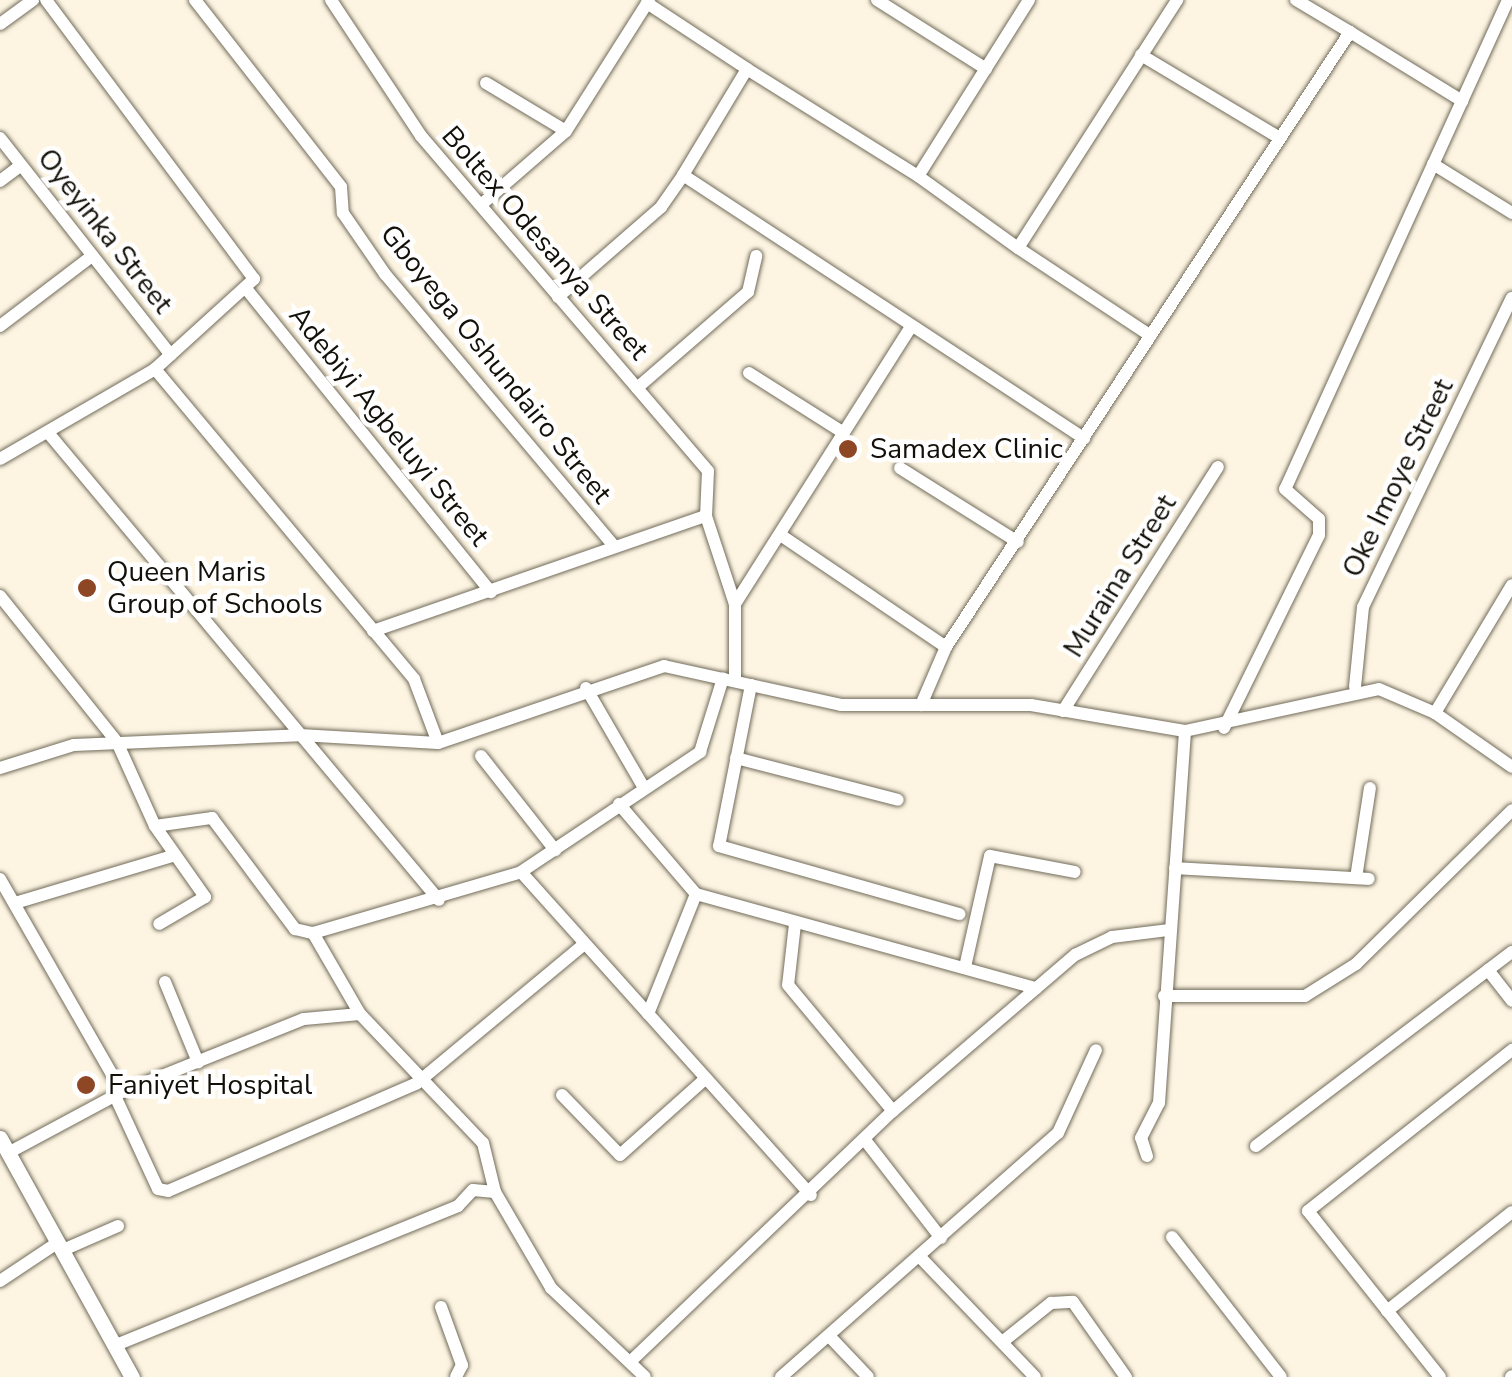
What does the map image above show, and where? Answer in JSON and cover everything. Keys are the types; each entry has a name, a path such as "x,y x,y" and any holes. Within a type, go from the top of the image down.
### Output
{"main road":[{"path":"4,1145 132,1377"}],"street":[{"path":"0,459 50,435 155,369 248,292 254,270 46,0"},
{"name":"Gboyega Oshundairo Street","path":"195,0 341,188 343,212 613,545"},
{"name":"Boltex Odesanya Street","path":"312,933 439,900 520,872 704,748 729,679 734,604 706,516 708,471 420,136 331,0"},
{"path":"877,0 986,69"},
{"path":"918,176 1030,0"},
{"path":"1018,248 1177,0"},
{"path":"1296,0 1462,100"},
{"path":"1224,728 1320,535 1320,519 1285,489 1508,0"},
{"path":"482,204 566,131 648,1 747,69 918,176 1150,336"},
{"path":"0,24 25,2"},
{"path":"921,705 946,648 1350,32"},
{"path":"1141,55 1278,138"},
{"path":"558,297 660,207 747,69"},
{"path":"486,83 566,131"},
{"name":"Oyeyinka Street","path":"0,138 172,355"},
{"path":"1433,164 1512,213"},
{"path":"0,180 22,165"},
{"path":"683,175 1084,438"},
{"path":"0,326 92,256"},
{"path":"637,388 748,292 756,256"},
{"name":"Adebiyi Agbeluyi Street","path":"248,292 491,592"},
{"name":"Oke Imoye Street","path":"1355,687 1364,607 1512,298"},
{"path":"734,604 782,536 911,327"},
{"path":"155,369 414,679 438,742"},
{"path":"749,373 844,433"},
{"path":"50,435 439,900"},
{"name":"Muraina Street","path":"1064,711 1218,467"},
{"path":"900,468 1018,542"},
{"path":"373,632 613,545 706,516"},
{"path":"782,536 946,648"},
{"path":"1434,713 1512,584"},
{"path":"0,596 117,742 172,856 204,903 159,924"},
{"path":"0,768 117,742 300,735 438,742 586,688 664,666 841,705 1064,711 1185,731 1224,728 1355,687 1434,713 1512,767"},
{"path":"751,685 719,846 960,914"},
{"path":"586,688 644,788"},
{"path":"1147,1156 1141,1138 1158,1113 1185,731"},
{"path":"482,756 554,850"},
{"path":"736,758 898,800"},
{"path":"1174,868 1363,878 1370,788"},
{"path":"619,804 696,894 1036,988"},
{"path":"1164,996 1305,996 1356,964 1512,810"},
{"path":"156,826 212,818 296,929 312,933 360,1014 417,1083 483,1143 495,1192 551,1288 632,1361 644,1377"},
{"path":"15,903 172,856"},
{"path":"965,967 990,856 1074,872"},
{"path":"520,872 812,1195"},
{"path":"0,879 118,1094 164,1192 417,1083 478,1042 583,945"},
{"path":"648,1014 696,894"},
{"path":"795,924 788,985 893,1111"},
{"path":"632,1361 812,1195 893,1111 1036,988 1093,944 1168,930"},
{"path":"1256,1146 1512,952"},
{"path":"1488,970 1512,1001"},
{"path":"165,982 198,1062"},
{"path":"4,1145 118,1094 304,1020 360,1014"},
{"path":"781,1377 832,1339 1058,1133 1096,1050"},
{"path":"1440,1377 1308,1210 1512,1050"},
{"path":"562,1095 620,1155 706,1078"},
{"path":"864,1140 941,1238"},
{"path":"116,1345 458,1206 474,1190 495,1192"},
{"path":"1387,1311 1512,1212"},
{"path":"0,1281 60,1247 118,1226"},
{"path":"1172,1237 1281,1377"},
{"path":"920,1257 1006,1339 1035,1377"},
{"path":"1006,1339 1051,1302 1073,1302 1126,1377"},
{"path":"441,1307 462,1365 456,1377"},
{"path":"832,1339 868,1377"}],"place":[{"name":"Samadex Clinic","path":"848,449"},
{"name":"Queen Maris Group of Schools","path":"87,588"},
{"name":"Faniyet Hospital","path":"86,1085"}]}
